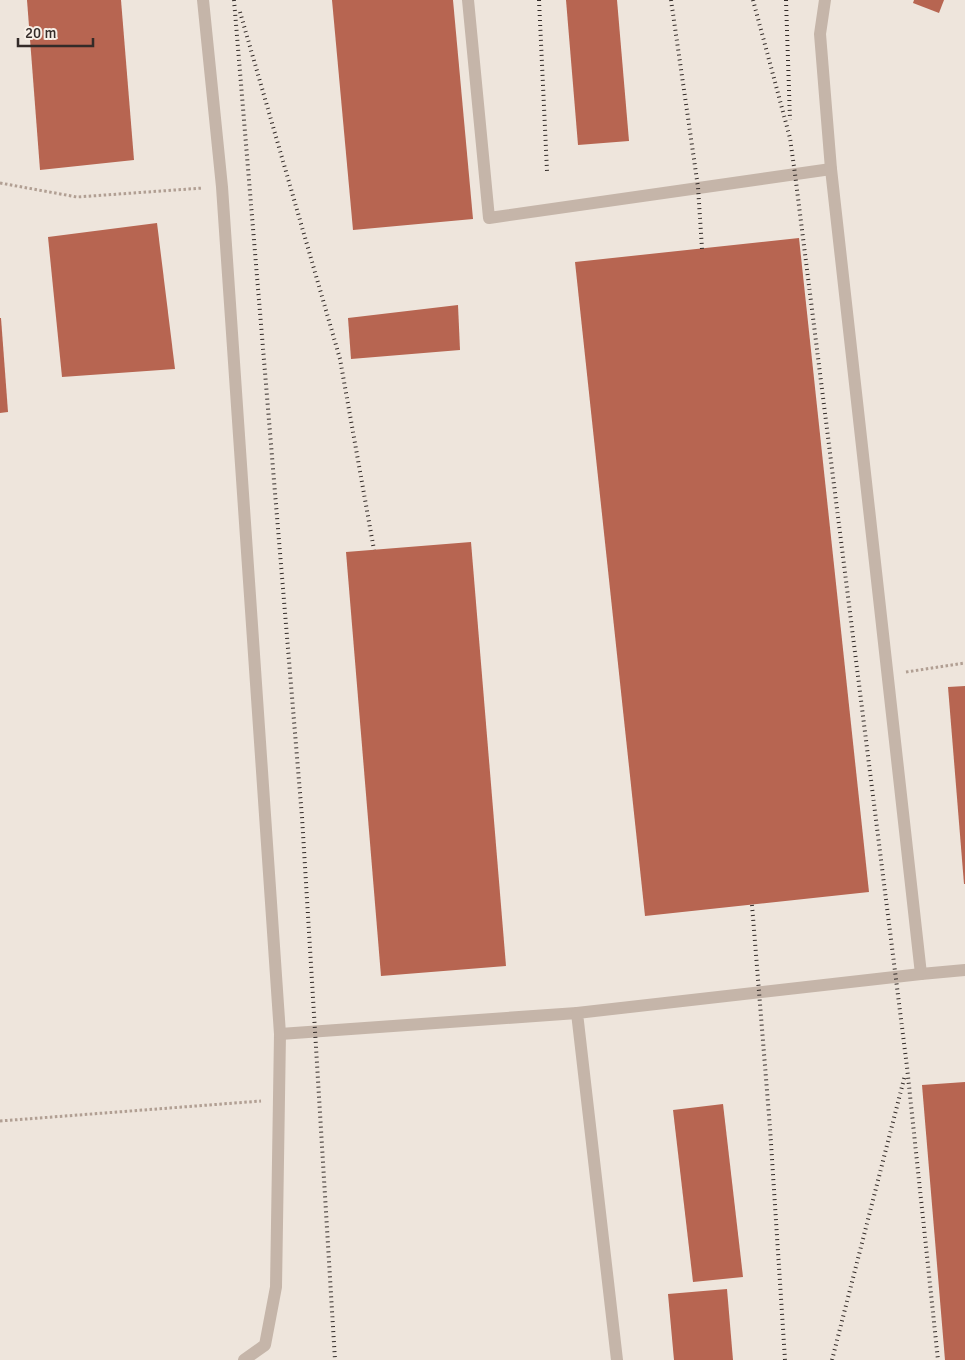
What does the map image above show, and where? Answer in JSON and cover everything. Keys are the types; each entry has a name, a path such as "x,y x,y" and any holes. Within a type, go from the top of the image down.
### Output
{"lane":[{"path":"203,0 222,187 280,1034 276,1287 265,1345 244,1360"},
{"path":"468,0 489,218 831,169"},
{"path":"825,0 820,34 831,169 921,974"},
{"path":"280,1034 577,1013 965,970"},
{"path":"577,1013 618,1360"}],"path":[{"path":"0,183 76,197 222,187"},
{"path":"888,674 965,663"},
{"path":"0,1121 279,1100"}],"building":[{"path":"27,0 121,0 134,160 40,170"},
{"path":"332,0 453,0 473,219 353,230"},
{"path":"566,0 617,0 629,141 578,145"},
{"path":"914,0 944,0 939,13 913,3"},
{"path":"157,223 175,369 62,377 48,237"},
{"path":"799,238 869,892 645,916 575,262"},
{"path":"458,305 460,350 351,359 348,318"},
{"path":"0,318 8,412 0,413"},
{"path":"471,542 506,966 381,976 346,552"},
{"path":"965,686 965,884 964,884 948,687"},
{"path":"965,1082 965,1360 945,1360 922,1085"},
{"path":"723,1104 743,1277 693,1282 673,1110"},
{"path":"727,1289 733,1360 674,1360 668,1294"}],"railway":[{"path":"234,0 302,817 335,1360"},
{"path":"539,0 547,171"},
{"path":"671,0 698,187 702,249"},
{"path":"753,0 790,138 795,174 907,1067 938,1360"},
{"path":"786,0 790,120"},
{"path":"240,12 340,359 374,550"},
{"path":"752,905 770,1128 785,1360"},
{"path":"832,1360 905,1075"}]}
